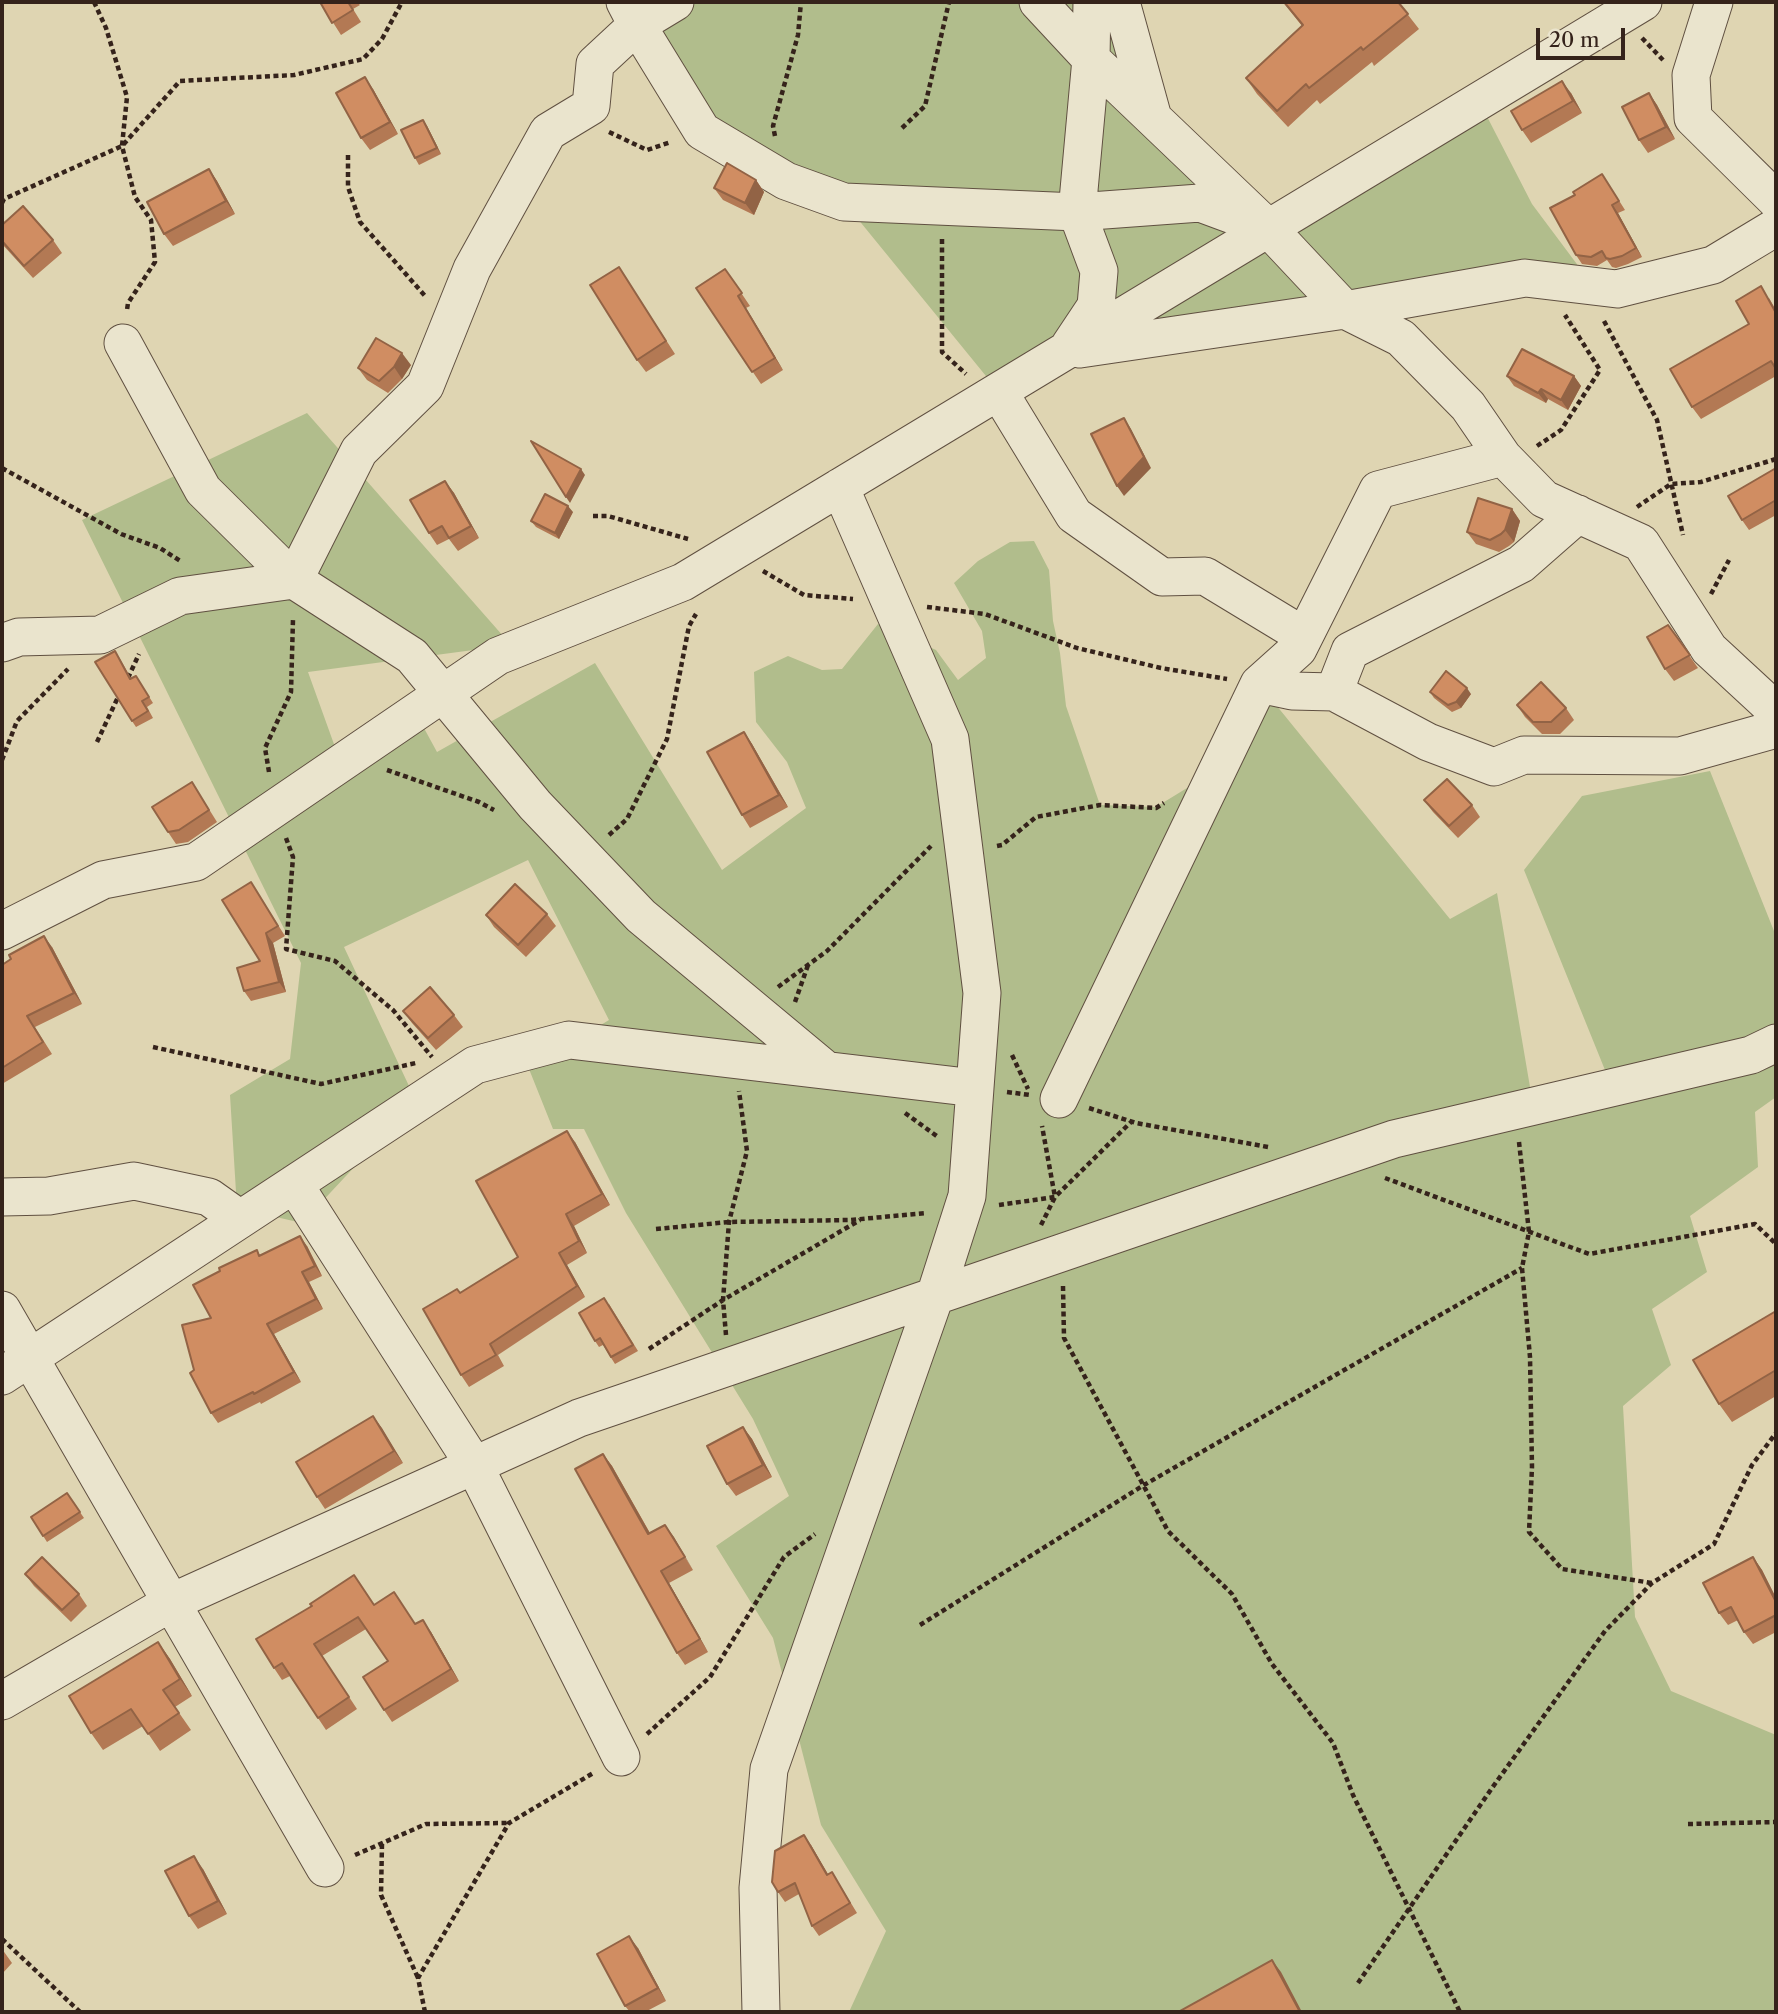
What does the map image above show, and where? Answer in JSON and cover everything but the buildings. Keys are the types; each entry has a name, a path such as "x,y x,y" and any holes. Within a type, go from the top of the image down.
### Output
{"street":[{"path":"294,580 359,451 425,386 472,269 548,132 591,106 595,64 631,14 675,2"},
{"path":"1038,2 1091,60 1268,228 1345,310 1401,338 1468,406 1506,460 1544,499 1641,543 1709,649 1776,711"},
{"path":"1065,351 1096,306 1099,271 1077,212 1091,60 1092,2"},
{"path":"1121,2 1154,119"},
{"path":"1714,2 1691,75 1693,118 1776,200"},
{"path":"2,931 103,880 196,862 498,656 683,582 1632,9"},
{"path":"631,14 702,131 786,181 844,202 1077,212 1200,203 1268,228"},
{"path":"1065,351 1345,310 1525,278 1617,289 1713,265 1776,228"},
{"path":"123,342 203,490 294,580 412,656 535,805 641,916 826,1070"},
{"path":"987,398 1073,515 1162,577 1205,576 1304,636"},
{"path":"1045,1106 1259,684 1297,649 1378,490 1506,460"},
{"path":"761,2012 758,1888 769,1769 935,1296 967,1196 982,993 949,846 950,739 840,487"},
{"path":"1334,692 1350,651 1521,564 1592,521"},
{"path":"2,643 19,637 100,635 180,596 294,580"},
{"path":"1259,684 1292,691 1334,692 1427,742 1493,767 1524,755 1680,757 1776,729"},
{"path":"16,1366 475,1065 569,1040 975,1088"},
{"path":"2,1701 172,1602 579,1418 935,1296 1050,1241 1394,1139 1751,1055 1776,1043"},
{"path":"2,1197 49,1196 134,1181 209,1197 240,1219"},
{"path":"293,1184 474,1465 621,1757"},
{"path":"2,1310 16,1366 172,1602 326,1868"}],"path":[{"path":"94,2 106,28 127,97 122,146 135,197 152,220 155,262 128,303 123,342"},
{"path":"2,203 122,146 180,81 294,75 363,59 382,39 402,2"},
{"path":"786,181 773,126 798,35 801,2"},
{"path":"902,128 925,106 949,2"},
{"path":"1632,9 1664,61 1691,75"},
{"path":"575,115 647,150 702,131"},
{"path":"348,155 348,187 360,222 449,324"},
{"path":"943,206 942,352 976,383 987,398"},
{"path":"1506,460 1561,430 1600,370 1561,309 1584,285 1657,421 1683,535"},
{"path":"1592,521 1671,484 1701,482 1776,458"},
{"path":"2,468 121,534 160,548 183,562"},
{"path":"153,1048 321,1084 434,1059 393,1010 335,961 286,949 293,857 275,809 265,748 291,692 294,580"},
{"path":"585,857 626,819 667,739 689,626 701,605"},
{"path":"2,760 18,721 100,635"},
{"path":"127,680 145,646"},
{"path":"97,742 121,693"},
{"path":"350,757 479,802 502,814"},
{"path":"751,1007 827,951 920,858 949,846 1002,845 1036,817 1100,805 1156,807 1167,801"},
{"path":"920,858 949,846"},
{"path":"1009,1049 1045,1106 1055,1197 1050,1241 1064,1338 1168,1531 1232,1594 1272,1664 1333,1743 1353,1796 1460,2012"},
{"path":"728,1367 723,1300 729,1222 747,1151 735,1059"},
{"path":"1516,1110 1529,1232 1522,1268 1530,1357 1532,1468 1529,1532 1562,1569 1652,1583"},
{"path":"656,1229 729,1222 862,1219 963,1210 1055,1197 1132,1122"},
{"path":"649,1349 723,1300 862,1219"},
{"path":"920,1625 1143,1485 1522,1268"},
{"path":"1358,1983 1605,1630 1652,1583 1714,1545 1752,1465 1776,1433"},
{"path":"1688,1824 1776,1822"},
{"path":"326,1868 426,1824 509,1823"},
{"path":"382,1843 381,1895 418,1978"},
{"path":"2,1939 79,2012"}],"green space":[{"path":"675,2 1121,2 1154,119 1268,228 1479,101 1532,204 1594,287 1065,351 999,392 844,202 702,131 637,25"},
{"path":"307,413 511,645 308,672 335,747 413,708 437,752 595,663 722,870 806,808 787,762 756,722 754,672 788,656 822,670 842,669 878,624 936,650 958,680 986,658 982,631 954,583 978,561 1010,542 1034,541 1049,570 1053,621 1066,706 1100,805 1156,807 1218,769 1259,684 1450,919 1497,893 1530,1087 1607,1075 1524,870 1582,796 1710,771 1776,936 1776,1097 1755,1112 1758,1167 1690,1216 1707,1272 1652,1309 1671,1365 1623,1406 1635,1617 1671,1691 1776,1735 1776,2012 849,2012 886,1931 821,1825 773,1638 716,1546 789,1496 753,1419 626,1213 584,1129 553,1129 529,1069 609,1020 528,860 344,947 416,1101 302,1223 237,1208 230,1095 290,1059 301,963 82,520"}]}
